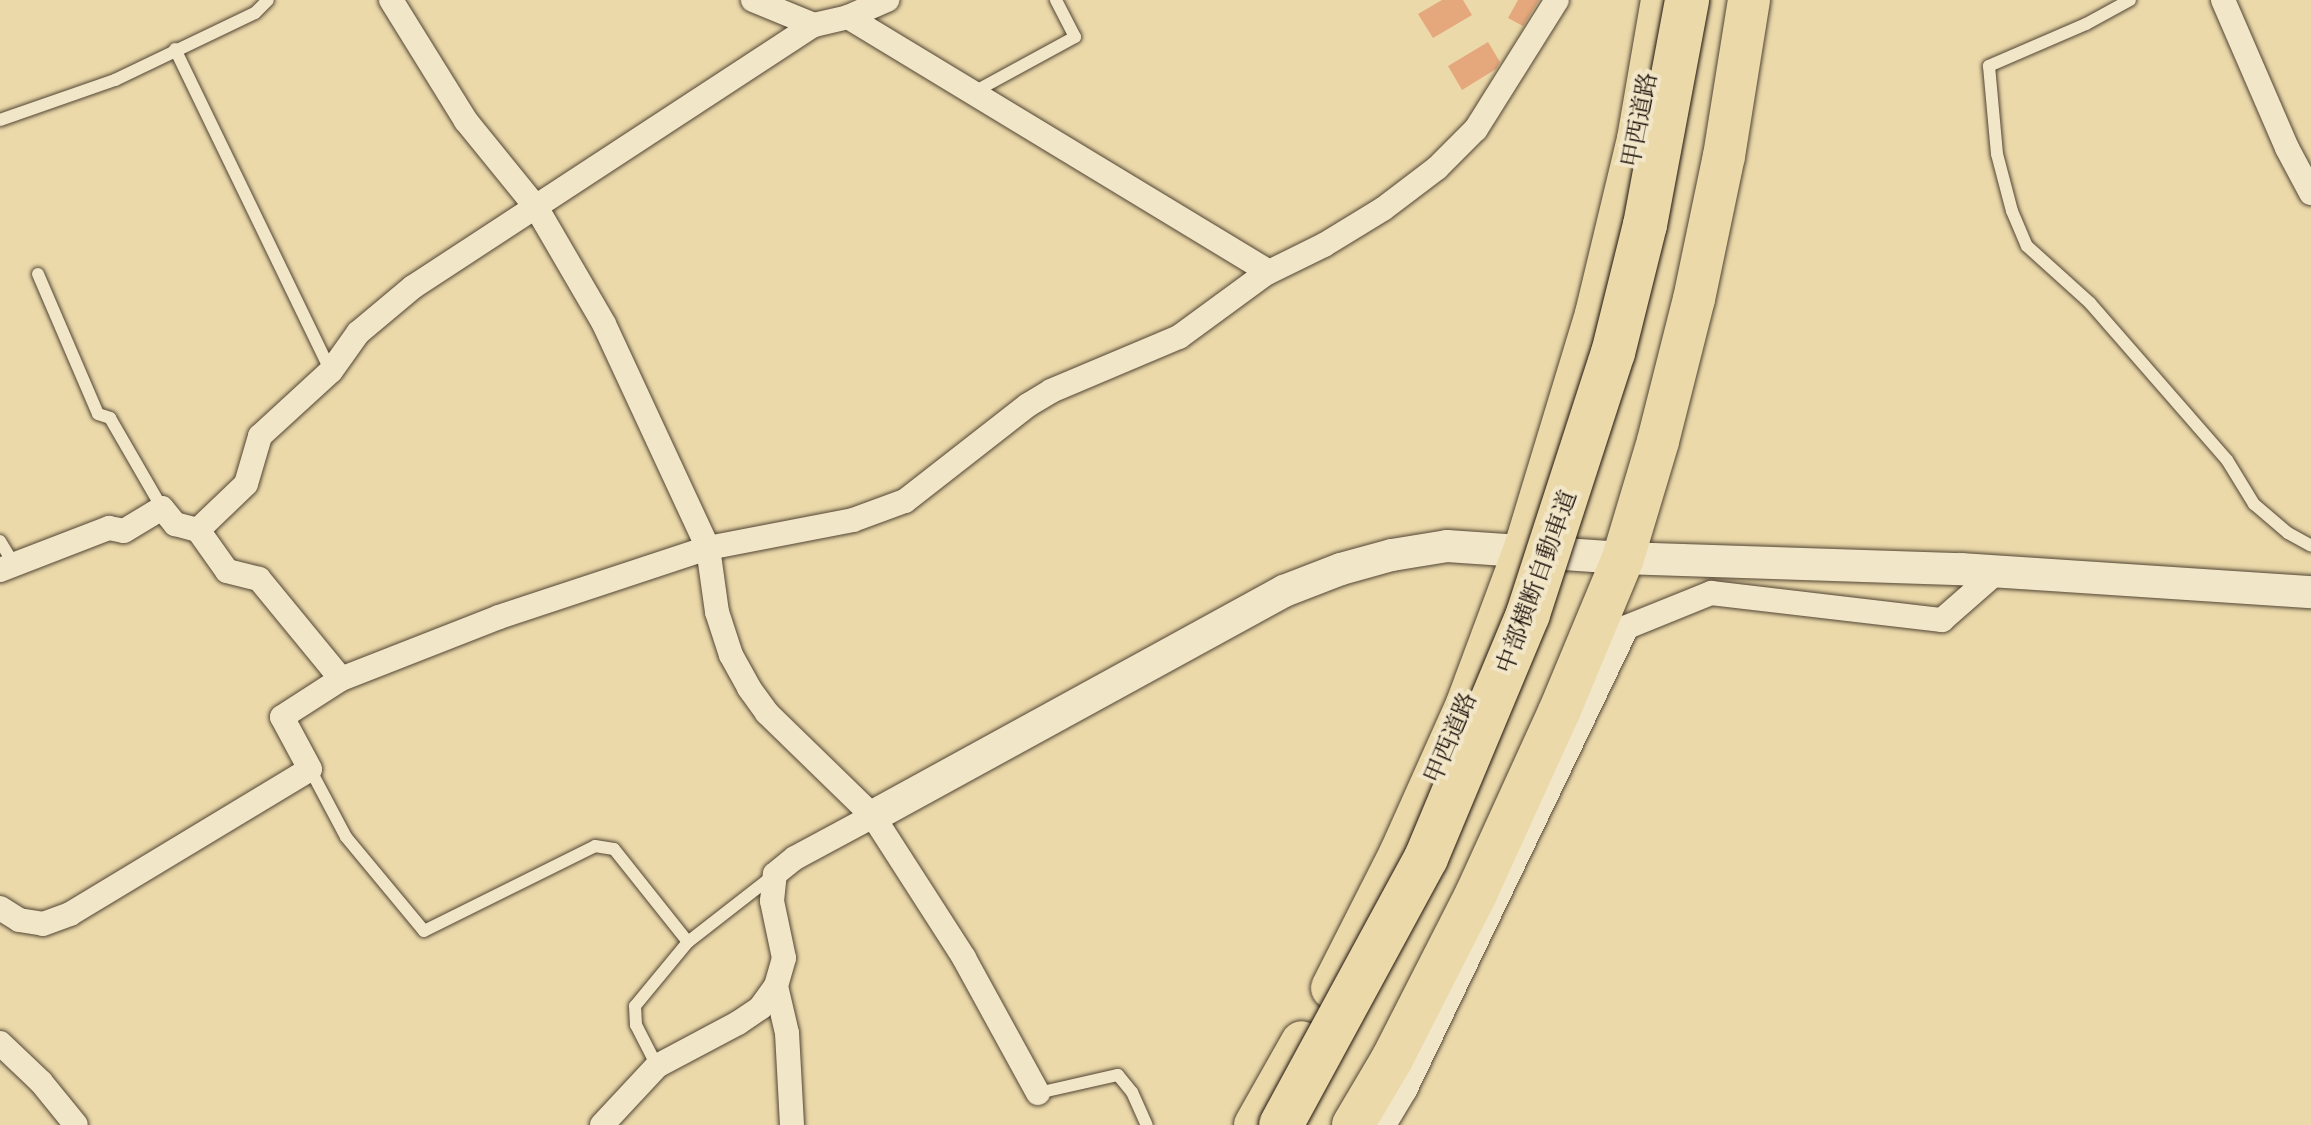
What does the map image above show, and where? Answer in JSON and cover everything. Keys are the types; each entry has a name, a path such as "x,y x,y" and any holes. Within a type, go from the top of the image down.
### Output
{"highway":[{"name":"甲西道路","path":"1255,1125 1330,992 1400,854 1467,704 1524,551 1596,314 1638,139 1662,0"},
{"name":"中部横断自動車道","path":"1281,1125 1426,858 1528,614 1613,353 1648,211 1687,0"},
{"path":"1353,1125 1392,1059 1476,894 1559,712 1623,558 1658,441 1694,299 1724,156 1749,0"}],"street":[{"path":"391,0 466,121 536,207 604,324 708,548 717,612 731,655 749,688 767,713 873,816 964,958 1038,1093"},
{"path":"753,0 814,25"},
{"path":"198,530 246,484 260,436 331,371 358,333 413,287 814,25 848,17 887,0"},
{"path":"0,908 19,920 43,924 70,914 310,769 282,717 341,679 499,617 708,548 853,520 905,501 1028,405 1051,391 1179,337 1269,272 1324,245 1383,209 1437,168 1476,129 1557,0"},
{"path":"2223,0 2287,148 2311,193"},
{"path":"848,17 1269,272"},
{"path":"7,566 109,528 124,531 162,508 175,524 198,530 227,571 259,579 341,679"},
{"path":"602,1125 657,1066 760,1008 776,986 784,958 772,901 775,874 795,858 1284,591 1341,569 1447,546 1623,558 1998,571 2311,592"},
{"path":"1384,1125 1405,1090 1627,627 1711,593 1942,620 1998,571"},
{"path":"776,986 787,1033 792,1125"},
{"path":"0,1043 41,1082 76,1125"}],"lane":[{"path":"0,120 115,80 255,13 268,0"},
{"path":"973,93 1075,37 1056,0"},
{"path":"2130,0 2086,24 1989,66 1997,154 2012,211 2027,246 2090,303 2227,460 2254,504 2288,533 2311,546"},
{"path":"175,49 331,371"},
{"path":"38,274 98,414 110,418 162,508"},
{"path":"0,541 7,566"},
{"path":"310,769 346,837 424,931 595,846 614,849 688,942"},
{"path":"657,1066 636,1025 635,1006 688,942 775,874"},
{"path":"1038,1093 1118,1075 1132,1092 1147,1125"}],"building":[{"path":"1442,0 1463,0 1472,15 1433,38 1418,14"},
{"path":"1518,0 1539,0 1523,26 1508,18"},
{"path":"1488,42 1500,62 1496,69 1462,90 1448,66"}]}
